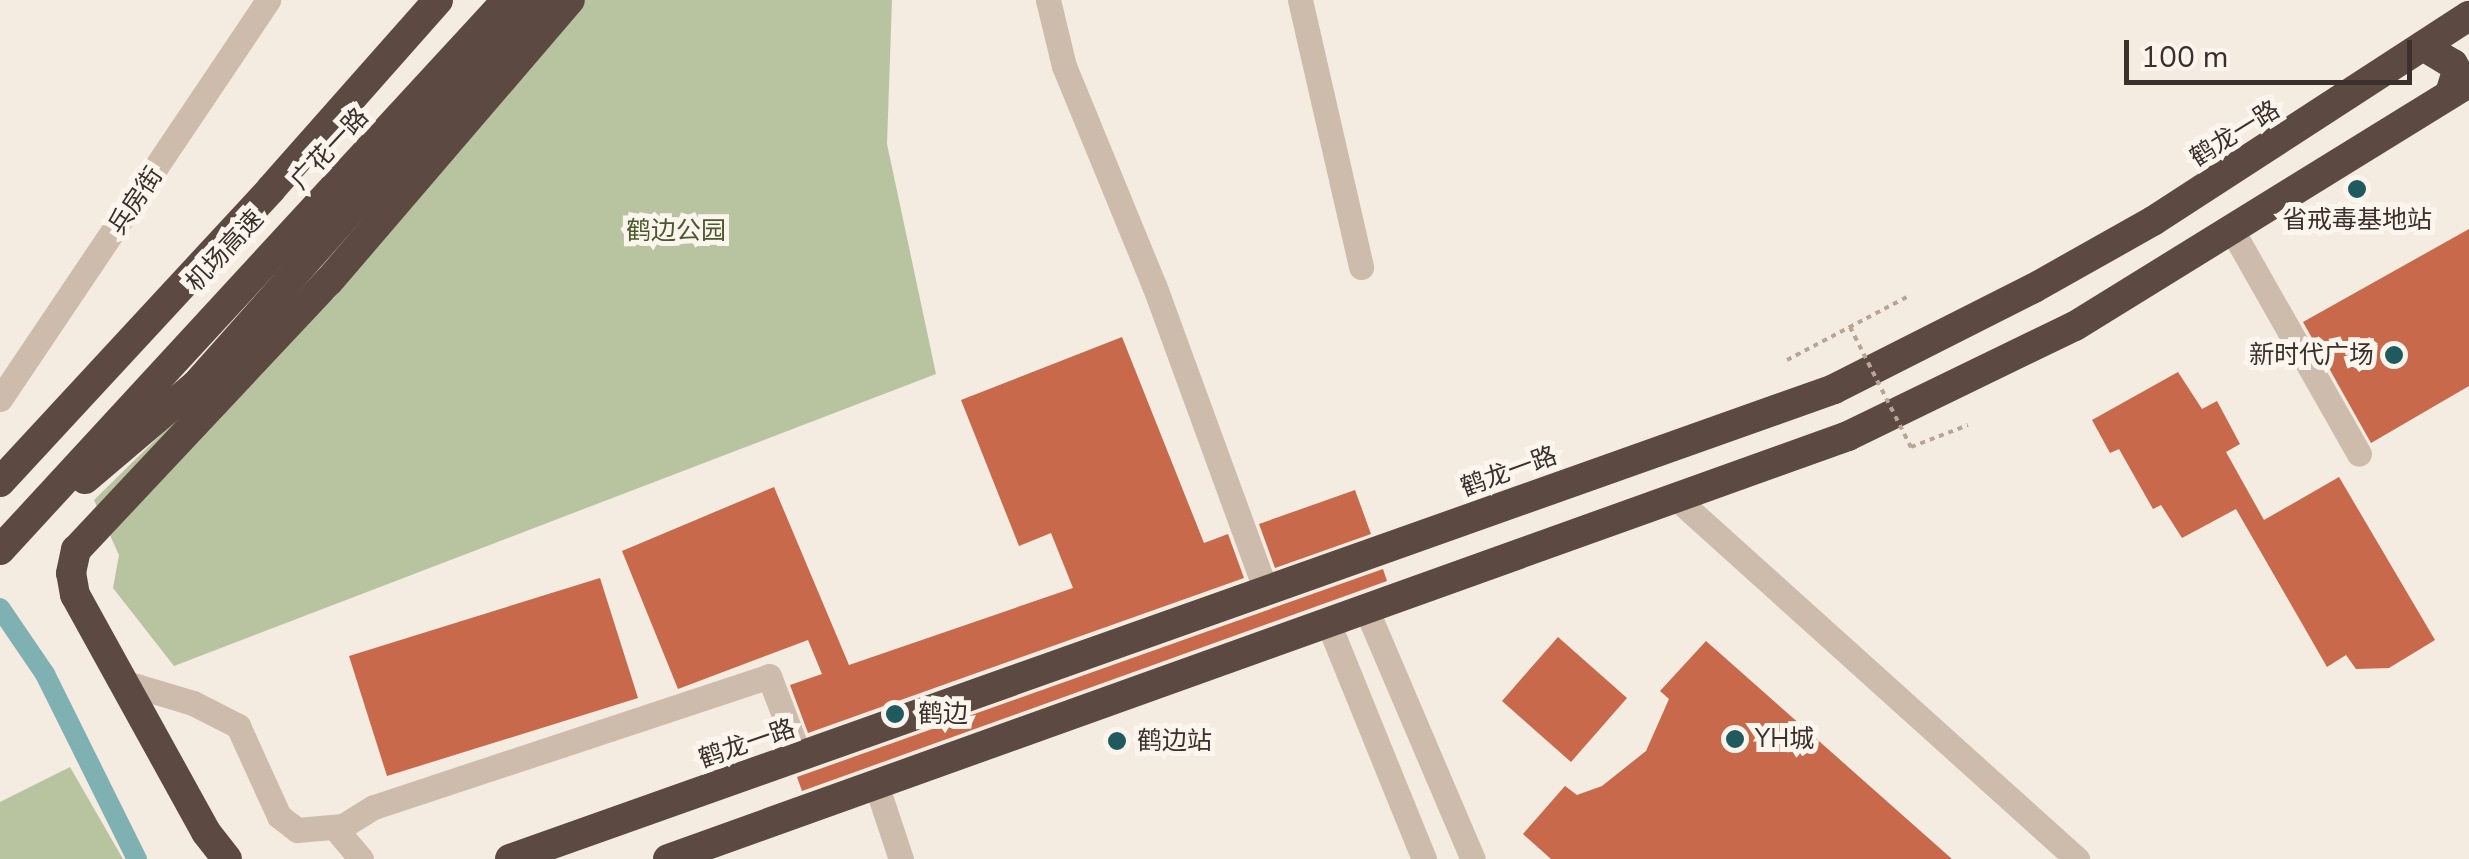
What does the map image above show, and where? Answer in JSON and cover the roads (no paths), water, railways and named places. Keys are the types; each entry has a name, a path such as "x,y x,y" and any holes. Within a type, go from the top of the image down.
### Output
{"highway":[{"name":"机场高速","path":"2,544 371,138 490,0"},
{"name":"广花一路","path":"33,515 507,0"},
{"path":"2,544 33,515 102,468 207,374 536,0"},
{"path":"76,550 329,281 570,0"},
{"name":"机场高速","path":"0,482 284,175 425,1"},
{"name":"广花一路","path":"0,460 425,1"},
{"name":"鹤龙一路","path":"510,859 1750,421 1861,378 2034,288 2153,220 2469,16"},
{"path":"668,859 1329,625 1500,558 1792,459 1955,387 2075,326 2233,232 2459,88 2453,64 2424,46"},
{"path":"102,468 76,550 72,573 75,595 206,832 226,859"}],"street":[{"name":"兵房街","path":"0,399 268,0"},
{"path":"1048,0 1064,66 1154,285 1266,590"},
{"path":"1300,0 1361,267"},
{"path":"2233,232 2359,454"},
{"path":"1676,498 2077,859"},
{"path":"1366,611 1473,859"},
{"path":"1329,625 1424,859"},
{"path":"123,682 193,703 238,726 279,816 296,830 334,827 374,807 769,676 800,757"},
{"path":"878,786 902,859"},
{"path":"334,827 361,859"}],"waterway":[{"path":"0,608 45,674 137,859"}],"place":[{"name":"省戒毒基地站","path":"2357,189"},
{"name":"新时代广场","path":"2394,355"},
{"name":"鹤边","path":"895,714"},
{"name":"YH城","path":"1735,739"},
{"name":"鹤边站","path":"1117,741"}],"park label":[{"name":"鹤边公园","path":"676,231"}]}
